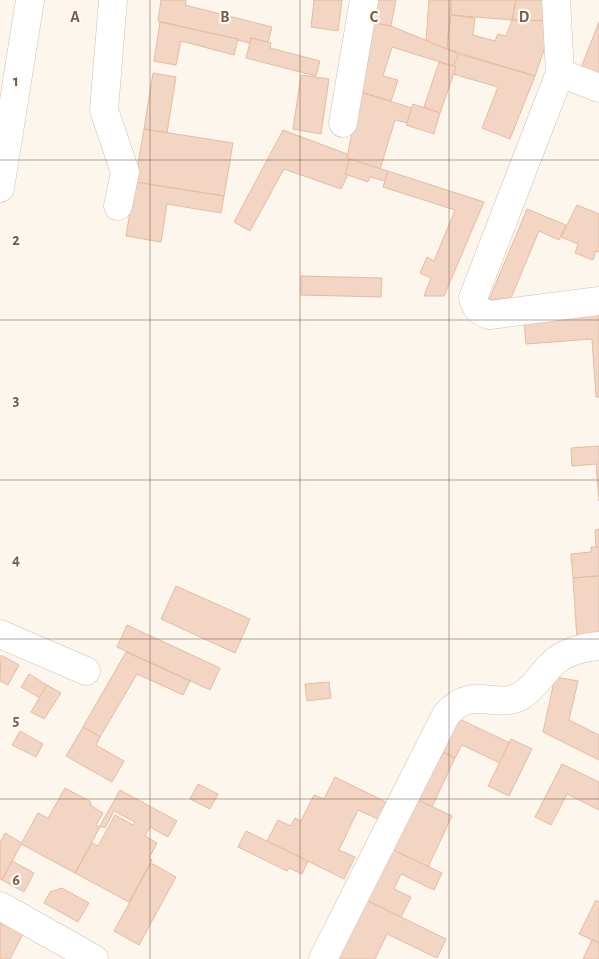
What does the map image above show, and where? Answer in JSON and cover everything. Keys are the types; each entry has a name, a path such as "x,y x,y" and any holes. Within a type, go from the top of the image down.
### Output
{"street":[{"path":"0,188 30,0"},
{"path":"113,0 104,110 125,172 118,206"},
{"path":"343,123 364,0"},
{"path":"556,0 560,73 473,298 481,312 490,315 599,301"},
{"path":"560,73 599,88"},
{"path":"0,634 86,671"},
{"path":"323,959 451,708 473,698 506,699 519,697 534,686 551,664 569,653 588,646 599,646"},
{"path":"0,906 94,959"}],"building":[{"path":"161,0 186,0 185,5 272,27 268,42 251,38 250,43 158,21"},
{"path":"314,0 342,0 338,31 311,27"},
{"path":"375,0 396,0 391,26 370,22"},
{"path":"429,0 451,0 447,49 426,41"},
{"path":"451,0 516,0 512,20 451,15"},
{"path":"516,0 550,0 554,21 512,20"},
{"path":"451,15 475,18 473,35 495,41 498,34 506,36 512,20 554,21 535,76 447,49"},
{"path":"160,22 238,39 234,55 181,41 176,65 154,61"},
{"path":"599,22 599,81 579,73"},
{"path":"373,23 391,26 459,54 453,66 392,47 383,76 398,80 391,101 360,92"},
{"path":"251,38 271,43 270,48 320,61 316,76 246,58"},
{"path":"459,54 535,76 510,139 482,128 498,87 453,74 456,67 453,66"},
{"path":"439,62 456,67 440,113 424,107"},
{"path":"153,73 176,77 167,133 144,129"},
{"path":"301,75 329,79 321,134 293,129"},
{"path":"360,92 412,108 407,123 395,120 380,169 347,158"},
{"path":"413,104 440,113 434,134 406,125"},
{"path":"144,129 233,143 224,196 135,182"},
{"path":"283,130 347,154 347,158 350,159 345,174 348,175 341,189 284,169 250,231 234,222"},
{"path":"350,159 388,171 385,181 370,177 368,182 345,174"},
{"path":"388,171 484,202 444,296 424,296 431,278 420,273 427,257 434,261 455,210 383,187"},
{"path":"135,182 224,196 221,213 167,204 161,242 126,236"},
{"path":"577,205 599,214 599,252 596,251 593,260 575,253 578,244 561,237"},
{"path":"527,209 566,225 559,240 539,231 511,298 489,300"},
{"path":"301,276 382,278 381,297 301,295"},
{"path":"599,314 599,397 596,397 592,339 526,344 524,320"},
{"path":"599,446 599,501 596,464 572,466 571,448"},
{"path":"599,529 599,547 596,547 595,530"},
{"path":"591,547 599,547 599,576 573,578 571,554 591,552"},
{"path":"599,576 599,637 577,639 573,578"},
{"path":"176,586 250,619 235,653 161,619"},
{"path":"127,625 220,668 210,690 117,647"},
{"path":"126,652 190,681 183,695 137,674 100,737 83,727"},
{"path":"1,655 19,665 8,685 0,681"},
{"path":"29,674 47,685 40,698 21,687"},
{"path":"555,677 578,681 569,720 599,735 599,760 543,732"},
{"path":"329,682 331,698 307,701 305,684"},
{"path":"47,685 61,693 44,719 31,712"},
{"path":"453,716 510,743 500,763 462,745 455,758 437,749"},
{"path":"83,727 100,737 96,745 124,761 112,782 66,756"},
{"path":"20,731 43,744 36,757 12,745"},
{"path":"511,739 532,749 509,796 488,786"},
{"path":"439,750 455,758 432,807 416,799"},
{"path":"562,764 599,782 599,810 567,794 551,825 535,817"},
{"path":"335,777 388,803 380,820 358,810 339,850 355,857 344,879 267,841 278,820 291,826 295,818 301,821 314,795 324,799"},
{"path":"198,784 218,794 210,809 190,799"},
{"path":"65,788 91,802 90,805 103,813 96,825 100,827 75,873 21,844 38,813 48,818"},
{"path":"120,790 177,821 168,837 150,827 145,836 157,843 149,858 152,860 129,902 75,873 92,843 98,846 115,815 133,825 135,822 114,811 105,828 100,826"},
{"path":"416,799 452,816 428,867 389,848"},
{"path":"246,831 308,861 302,874 289,868 287,871 238,847"},
{"path":"5,833 22,843 2,880 0,879 0,843"},
{"path":"389,848 442,873 434,890 401,874 394,889 411,897 401,917 364,899"},
{"path":"12,861 34,873 24,892 2,880"},
{"path":"151,863 176,877 139,945 114,931"},
{"path":"62,888 89,903 78,922 44,903 50,892"},
{"path":"364,899 446,939 437,958 387,934 375,959 335,959"},
{"path":"596,900 599,902 599,943 579,934"},
{"path":"0,921 23,934 10,959 0,959"},
{"path":"592,940 599,943 599,959 583,959"}]}
